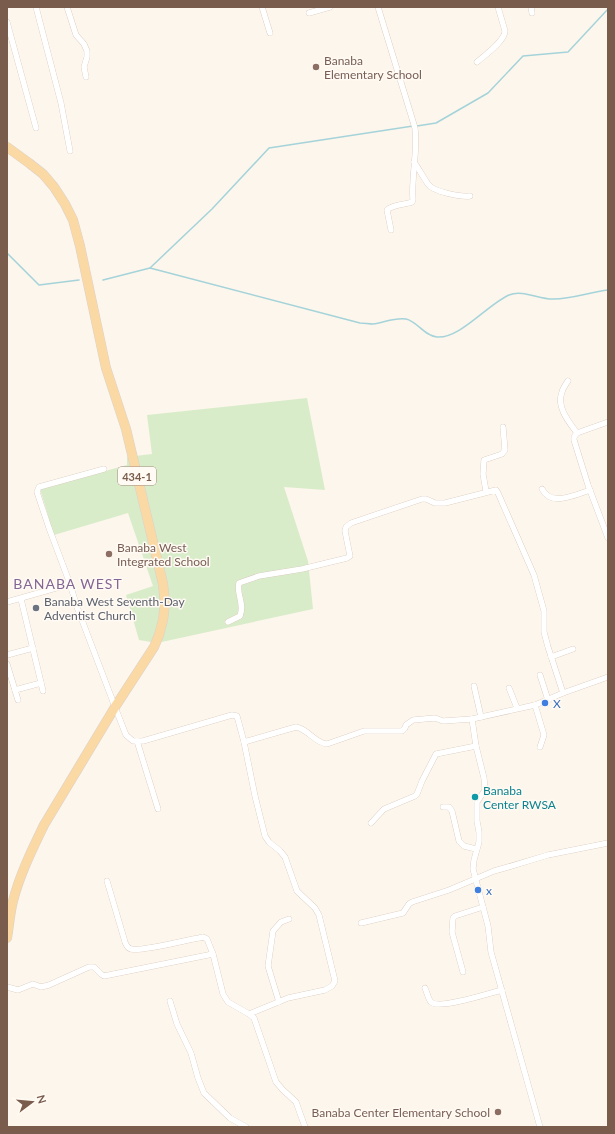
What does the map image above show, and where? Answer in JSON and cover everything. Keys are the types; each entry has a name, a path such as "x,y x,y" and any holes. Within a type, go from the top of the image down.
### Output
{"main road":[{"name":"434-1","path":"7,147 43,174 54,187 73,220 106,368 126,429 163,584 165,603 163,620 154,648 115,707 44,825 28,858 13,900 7,938"}],"street":[{"path":"36,7 61,103 70,151"},
{"path":"67,7 76,35 84,44 87,51 84,67 86,78"},
{"path":"262,7 270,33"},
{"path":"309,13 330,7"},
{"path":"378,7 415,128 417,143 412,188 413,200 408,204 391,207 387,210 391,230"},
{"path":"477,62 502,40 505,34 506,30 498,7"},
{"path":"7,22 36,128"},
{"path":"414,162 432,188 456,196 470,196"},
{"path":"568,381 562,392 561,404 566,418 577,433"},
{"path":"607,534 574,443 574,437 577,433 608,422"},
{"path":"486,491 483,474 484,460 502,454 505,450 503,428"},
{"path":"104,469 39,487 37,492 77,607 126,735 133,741 143,741 232,715 237,716 265,836 269,842 280,850 285,858 297,891 316,908 319,915 335,981 332,986 325,990 288,998 249,1014"},
{"path":"542,489 544,494 555,499 590,490"},
{"path":"228,622 240,616 242,611 238,585 239,583 259,576 302,569 350,556 345,531 346,527 351,523 422,499 435,503 445,503 486,491 496,490 534,575 544,611 544,632 563,693"},
{"path":"7,602 70,584"},
{"path":"21,599 43,691"},
{"path":"7,656 33,648"},
{"path":"551,657 573,649"},
{"path":"7,664 8,672 18,700"},
{"path":"540,676 548,700"},
{"path":"244,742 296,727 302,728 323,744 327,744 364,731 402,731 406,725 413,720 435,718 443,721 472,719 535,705 608,677"},
{"path":"15,690 41,683"},
{"path":"474,686 481,717"},
{"path":"509,688 517,708"},
{"path":"535,705 544,735 540,747"},
{"path":"472,719 485,790 477,802 479,842 476,849 473,869 488,926 491,952 540,1127"},
{"path":"137,741 158,809"},
{"path":"371,823 384,809 417,794 436,754 476,746"},
{"path":"443,807 449,807 452,810 459,841 464,846 476,849"},
{"path":"361,923 403,913 412,902 449,890 494,871 522,862 608,843"},
{"path":"107,881 128,948 145,948 203,937 207,939 213,954 223,994 228,1002 254,1018 276,1082 296,1102 305,1127"},
{"path":"463,972 452,932 453,918 483,907"},
{"path":"279,1002 268,966 272,931 281,922 289,919"},
{"path":"7,988 18,990 33,984 41,987 49,985 89,967 94,967 104,976 213,954"},
{"path":"425,988 430,1002 433,1004 446,1005 502,990"},
{"path":"170,1001 177,1024 191,1053 204,1093 226,1115 246,1127"}],"green space":[{"path":"307,398 325,490 284,487 308,561 313,609 157,643 139,640 126,595 153,586 128,513 54,535 40,489 127,465 127,457 152,454 147,415"}],"waterway":[{"path":"417,126 436,123 488,93 523,56 568,52 608,9"},
{"path":"150,268 212,209 269,148 413,126"},
{"path":"7,253 39,285 79,280"},
{"path":"103,280 150,268 360,323 373,324 393,319 406,319 410,320 428,334 437,337 455,333 501,299 514,293 554,299 568,298 608,290"}],"place":[{"name":"Banaba Elementary School","path":"316,67"},
{"name":"Banaba West Integrated School","path":"109,554"},
{"name":"Banaba West Seventh-Day Adventist Church","path":"36,608"},
{"name":"X","path":"545,703"},
{"name":"Banaba Center RWSA","path":"475,797"},
{"name":"x","path":"478,890"},
{"name":"Banaba Center Elementary School","path":"498,1112"}],"district":[{"name":"BANABA WEST","path":"68,583"}]}
